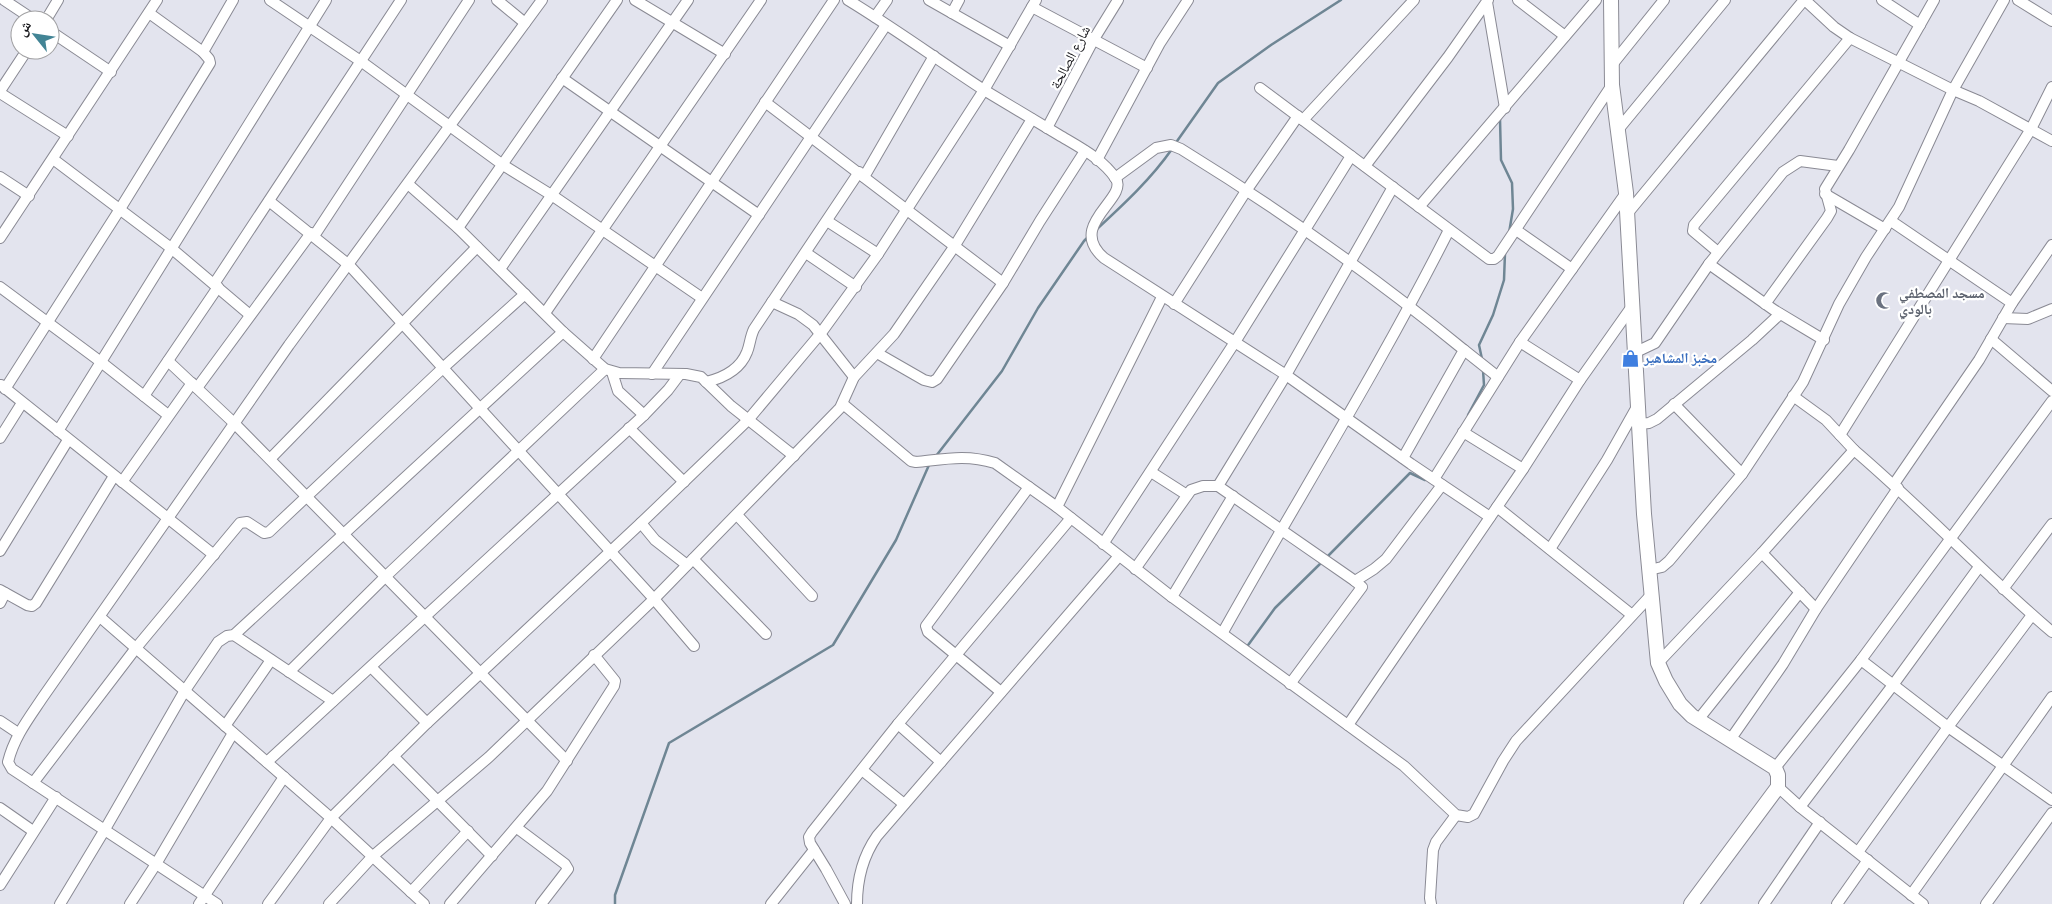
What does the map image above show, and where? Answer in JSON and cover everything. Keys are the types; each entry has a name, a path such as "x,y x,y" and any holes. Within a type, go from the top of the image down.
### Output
{"street":[{"path":"4,0 19,10"},
{"path":"0,238 157,0"},
{"path":"203,52 233,0"},
{"path":"270,0 362,62 503,165 604,230 702,298"},
{"path":"58,431 311,27 326,0"},
{"path":"144,396 401,0"},
{"path":"0,603 3,592 27,605 32,606 36,603 118,479 250,315 312,234 407,96 469,0"},
{"path":"497,0 525,23"},
{"path":"217,904 202,900 156,864 9,766 9,757 18,733 234,423 542,0"},
{"path":"458,228 617,0"},
{"path":"635,0 725,54"},
{"path":"500,269 553,196 688,0"},
{"path":"544,313 604,230 761,0"},
{"path":"593,359 834,0"},
{"path":"848,0 984,90 1085,151 1115,178 1118,187 1094,222 1092,239 1095,247 1104,258 1286,375 1490,517"},
{"path":"875,17 887,0"},
{"path":"929,0 1010,46"},
{"path":"952,13 960,0"},
{"name":"شارع الصالحة","path":"1047,128 1094,39 1118,0"},
{"path":"1097,160 1168,30 1188,0"},
{"path":"1174,304 1246,191 1301,118 1414,0"},
{"path":"1518,0 1565,36"},
{"path":"1419,207 1596,0"},
{"path":"1611,0 1612,85 1626,193 1638,404 1658,663 1680,704 1698,720 1774,768 1778,774 1778,787 1691,904"},
{"path":"1611,66 1664,0"},
{"path":"1617,131 1725,0"},
{"path":"1627,214 1805,0 1850,38 1897,63 1979,102 2052,141"},
{"path":"1815,9 1821,0"},
{"path":"1882,0 1920,25"},
{"path":"1765,304 1827,218 1830,211 1825,189 1934,0"},
{"path":"1650,570 1662,567 1669,561 1742,474 1803,382 1839,304 1899,207 1953,90 2004,0"},
{"path":"2018,0 2052,21"},
{"path":"1487,1 1505,108"},
{"path":"1365,166 1448,57 1487,1"},
{"path":"268,904 331,818 427,723 748,420 856,287 908,211 984,90 1034,2 1094,39 1147,68"},
{"path":"149,13 203,52 209,59 208,67 120,209 3,387 214,555"},
{"path":"652,374 886,25"},
{"path":"60,38 111,72"},
{"path":"1718,252 1693,231 1694,225 1850,38"},
{"path":"706,382 724,376 738,366 747,352 754,329 826,221 861,175 934,56"},
{"path":"21,60 0,92 68,136"},
{"path":"562,78 759,216"},
{"path":"1260,88 1449,230 1489,259 1494,259 1516,230 1612,85"},
{"path":"1840,435 2031,129 2052,88"},
{"path":"765,102 1003,283"},
{"path":"329,904 373,856 489,757 654,599 843,404 854,377 894,334 954,247 1032,119"},
{"path":"1115,178 1156,148 1171,145 1181,149 1352,262 1408,304 1498,377"},
{"path":"878,353 924,380 932,382 937,379 1003,283 1085,151"},
{"path":"1103,544 1235,342 1351,156"},
{"path":"53,159 171,248 250,315"},
{"path":"1636,352 1655,343 1708,264 1783,172 1796,163 1807,162 1838,166"},
{"path":"0,177 29,196"},
{"path":"408,184 458,228 563,332 608,370 618,391 644,415"},
{"path":"1218,486 1286,375 1393,188"},
{"path":"1356,580 1374,569 1386,558 1438,482 1464,432 1520,342 1626,193"},
{"path":"1825,194 1888,225 1949,260 2012,303"},
{"path":"269,201 349,265 654,599 694,646"},
{"path":"826,221 878,254"},
{"path":"1223,632 1280,529 1347,417 1449,230"},
{"path":"1516,230 1572,269"},
{"path":"1730,740 1783,664 1816,609 1979,360 2012,303 2052,245"},
{"path":"270,459 477,247"},
{"path":"806,253 856,287"},
{"path":"1708,264 1780,314 1824,340"},
{"path":"0,287 101,362 168,415"},
{"path":"34,783 136,648 240,523 247,522 266,534 525,294"},
{"path":"1057,507 1162,297"},
{"path":"772,302 804,318 820,333 854,377"},
{"path":"1348,725 1523,470 1580,380 1633,305"},
{"path":"2003,318 2028,319 2052,309"},
{"path":"1640,424 1649,423 1657,419 1752,340 1780,314"},
{"path":"60,904 184,692 218,642 227,636 234,635 563,332"},
{"path":"1991,339 2052,391"},
{"path":"1520,342 1580,380"},
{"path":"1403,458 1464,350"},
{"path":"168,361 234,423 307,496 567,761"},
{"path":"289,672 385,577 608,370 652,374 694,374 794,456"},
{"path":"267,762 644,415 668,390 680,374"},
{"path":"1793,396 1826,420 1854,450 1896,486 1979,567 2051,630"},
{"path":"1774,768 1861,660 1949,538 2052,402"},
{"path":"0,438 22,403"},
{"path":"843,404 911,460 916,462 962,457 976,458 994,463 1057,507 1172,597 1223,632 1290,684 1404,766 1456,815 1468,817 1474,814 1502,760 1516,741 1652,594"},
{"path":"1550,549 1607,460 1638,404"},
{"path":"1674,404 1742,474"},
{"path":"629,428 684,482"},
{"path":"1464,432 1523,470"},
{"path":"0,551 68,440"},
{"path":"1658,663 1762,553 1854,450"},
{"path":"1151,472 1187,495"},
{"path":"1135,569 1187,495 1196,487 1218,486 1356,580 1360,584 1361,590 1290,684"},
{"path":"1001,692 928,632 926,623 1029,487"},
{"path":"1172,597 1232,496"},
{"path":"1497,507 1632,615"},
{"path":"736,515 812,596"},
{"path":"844,904 810,843 812,832 898,724 1071,518"},
{"path":"641,523 655,540 690,562 766,634"},
{"path":"2003,589 2052,524"},
{"path":"1762,553 1816,609"},
{"path":"858,904 861,873 871,844 1119,556"},
{"path":"1800,807 1979,567"},
{"path":"1698,720 1800,592"},
{"path":"1858,852 2032,615"},
{"path":"100,617 331,818 421,903"},
{"path":"234,635 333,701"},
{"path":"450,904 517,828 547,790 614,686 615,681 594,655"},
{"path":"224,726 271,660"},
{"path":"1861,660 1948,727 2052,800"},
{"path":"371,667 427,723"},
{"path":"1778,787 1915,900 2052,697"},
{"path":"0,721 18,733"},
{"path":"898,724 941,762"},
{"path":"130,904 156,864 233,733"},
{"path":"393,756 492,856"},
{"path":"862,770 904,804"},
{"path":"202,900 284,777"},
{"path":"0,885 56,797"},
{"path":"1,810 33,831"},
{"path":"1986,904 2052,813"},
{"path":"1431,904 1433,850 1436,842 1456,815"},
{"path":"1764,904 1820,822"},
{"path":"517,828 565,864 568,869 541,904"},
{"path":"411,892 468,831"},
{"path":"771,904 814,850"},
{"path":"1837,904 1868,860"}],"waterway":[{"path":"1175,144 1218,83 1271,45 1341,0"},
{"path":"1500,119 1501,160 1512,183 1513,209 1509,233"},
{"path":"1097,229 1146,181 1172,149"},
{"path":"936,456 1002,371 1038,308 1089,236"},
{"path":"1482,359 1479,345 1493,315 1504,280 1505,253"},
{"path":"1468,415 1484,385 1483,370"},
{"path":"615,904 615,895 669,743 833,645 896,540 929,465"},
{"path":"1327,557 1410,473 1425,480 1427,478"},
{"path":"1246,648 1275,608 1323,561"}],"place":[{"name":"مسجد المصطفي بالودي","path":"1885,301"},
{"name":"مخبز المشاهير","path":"1630,358"}]}
